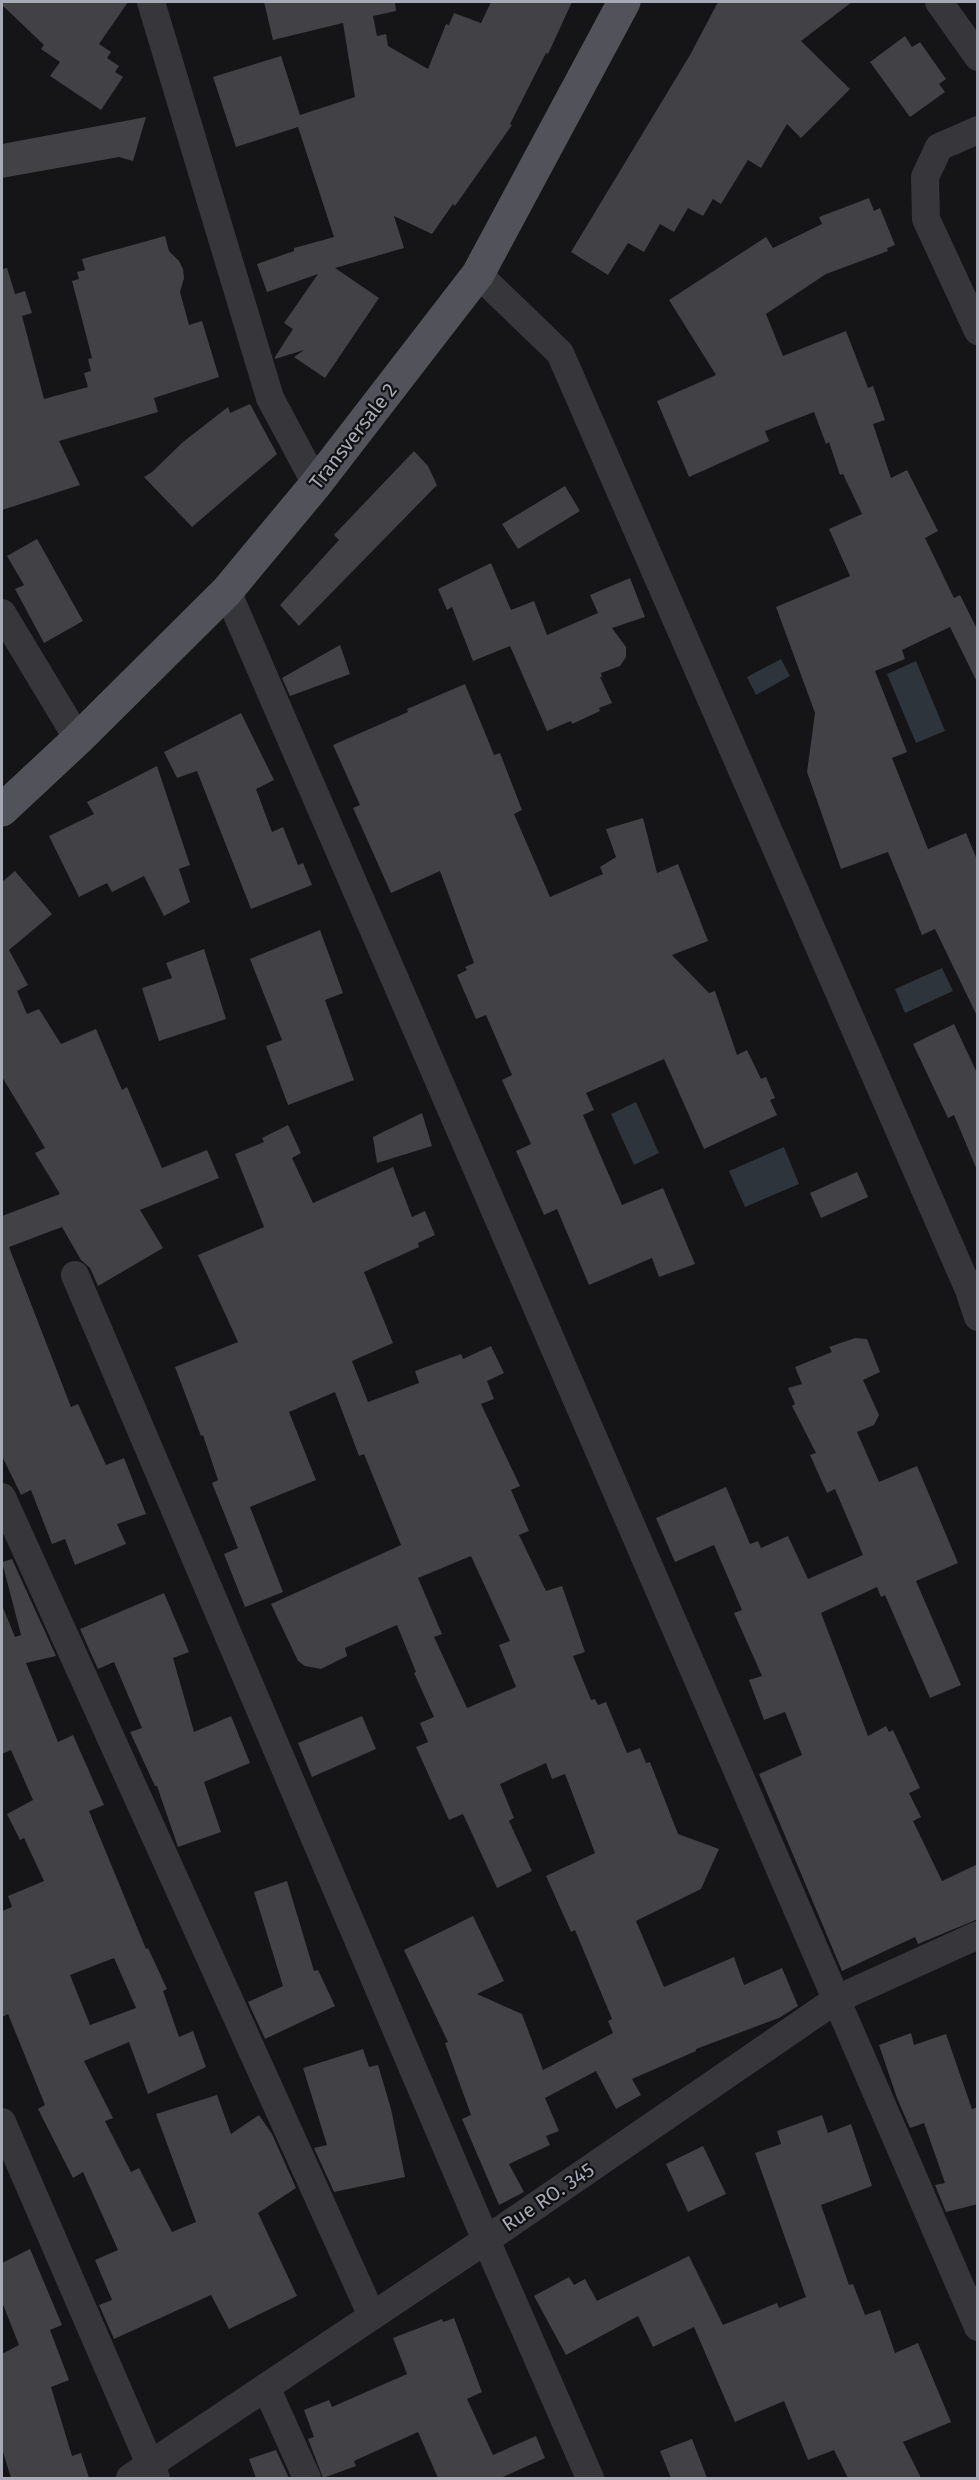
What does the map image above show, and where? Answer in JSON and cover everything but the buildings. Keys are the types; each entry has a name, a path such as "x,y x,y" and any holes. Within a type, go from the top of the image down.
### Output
{"main road":[{"name":"Transversale 2","path":"2,810 78,739 227,591 316,484 478,274 624,2"}],"street":[{"path":"151,2 270,398 316,484"},
{"path":"939,2 978,57"},
{"path":"978,130 939,147 925,177 926,219 978,331"},
{"path":"478,274 560,353 969,1290 978,1317"},
{"path":"227,591 978,2327"},
{"path":"2,613 78,739"},
{"path":"75,1275 486,2240 590,2478"},
{"path":"2,1497 372,2316"},
{"name":"Rue RO. 345","path":"145,2474 266,2386 486,2240 837,1999 978,1935"},
{"path":"2,2122 145,2474"},
{"path":"266,2386 307,2478"}],"shaded area":[{"path":"781,659 790,676 756,695 747,677"},
{"path":"916,661 945,731 916,743 887,674"},
{"path":"942,968 953,991 905,1013 895,989"},
{"path":"636,1102 659,1153 634,1165 611,1114"},
{"path":"784,1147 799,1184 745,1207 729,1171"}]}
